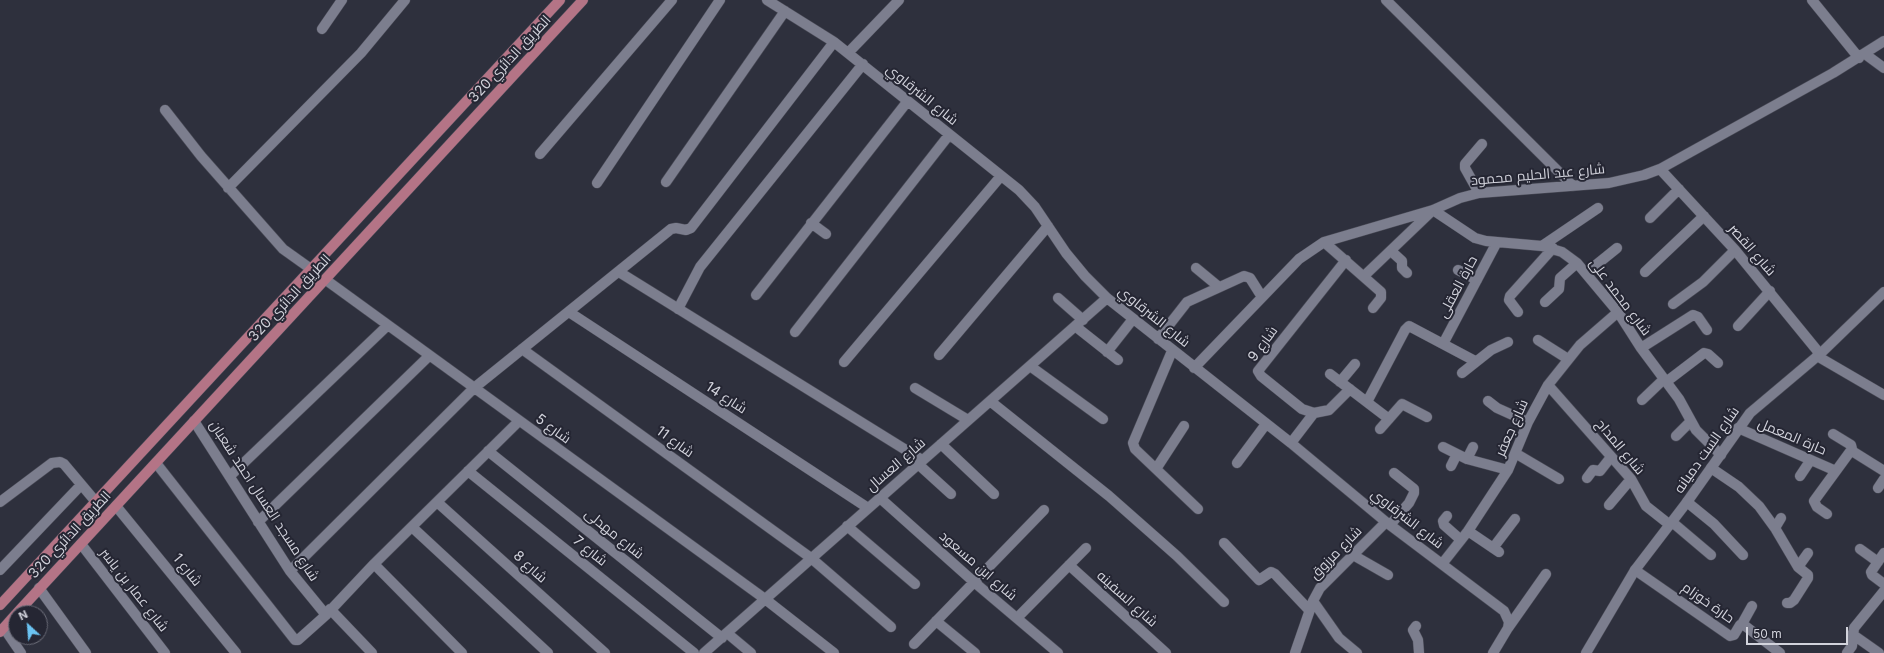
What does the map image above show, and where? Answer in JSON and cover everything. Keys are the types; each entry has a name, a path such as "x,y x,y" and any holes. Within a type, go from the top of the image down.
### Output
{"main road":[{"name":"الطريق الدائري 320","path":"0,605 560,0"},
{"name":"الطريق الدائري 320","path":"23,605 326,280 583,0"}],"street":[{"path":"322,29 342,0"},
{"path":"228,188 361,53 405,0"},
{"path":"540,154 672,0"},
{"path":"597,183 720,0"},
{"path":"848,54 899,0"},
{"path":"1386,0 1573,186"},
{"path":"1812,0 1862,56 1884,68"},
{"name":"شارع الشرقاوي","path":"771,1 834,42 863,64 907,102 1019,190 1035,207 1066,252 1085,276 1107,298 1172,351 1291,443 1388,523 1504,611 1507,616 1508,628"},
{"path":"666,182 785,11"},
{"name":"شارع عبد الحليم محمود","path":"1194,368 1299,259 1324,242 1433,210 1460,198 1480,193 1573,186 1626,180 1660,169 1862,56 1884,41"},
{"path":"290,571 474,388 671,229 676,228 686,230 691,228 834,42"},
{"path":"678,309 700,267 863,64"},
{"path":"756,295 907,102"},
{"path":"165,110 228,188 283,249 311,269"},
{"path":"795,332 949,135"},
{"path":"1480,193 1465,168 1465,164 1482,144"},
{"name":"شارع القصر","path":"1660,169 1735,250 1770,291 1818,355 1884,395"},
{"path":"844,362 1001,176"},
{"path":"1650,218 1679,189"},
{"path":"1542,246 1598,208"},
{"path":"1364,276 1433,210"},
{"name":"شارع محمد على","path":"1433,210 1475,238 1553,248 1562,252 1577,263 1618,312 1641,348 1679,399 1690,422 1721,455"},
{"path":"1645,272 1704,216"},
{"path":"811,223 826,234"},
{"path":"939,355 1048,226"},
{"path":"1324,242 1381,292 1381,298 1373,308"},
{"name":"حارة العقلى","path":"1443,344 1497,242"},
{"path":"1518,312 1509,300 1510,296 1553,248"},
{"path":"1586,273 1617,248"},
{"path":"1674,304 1703,282 1735,250"},
{"path":"1391,251 1402,262 1402,268 1407,273"},
{"name":"شارع 9","path":"1314,413 1302,409 1261,376 1258,371 1346,260"},
{"path":"1546,302 1559,289 1560,278 1577,263"},
{"path":"1196,268 1219,287"},
{"path":"1458,270 1477,280"},
{"path":"619,272 920,462 951,494"},
{"path":"1158,339 1187,302 1219,287 1247,276 1250,278 1262,297"},
{"name":"شارع 5","path":"326,280 387,326 765,599 834,653"},
{"path":"1738,326 1770,291"},
{"name":"شارع الست دميانه","path":"1586,653 1635,570 1688,502 1738,428 1750,413 1818,355 1883,294"},
{"path":"1058,298 1079,323 1107,352 1118,360"},
{"name":"شارع العسال","path":"704,653 1107,298"},
{"name":"شارع 14","path":"569,312 868,508"},
{"name":"شارع جعفر","path":"1442,564 1468,531 1508,470 1528,422 1548,385 1568,359 1594,331 1618,312"},
{"path":"1641,348 1693,315 1698,317 1707,330"},
{"path":"1107,352 1133,319"},
{"path":"230,476 387,326"},
{"path":"1367,402 1406,327 1412,327 1476,360"},
{"path":"1538,340 1568,359"},
{"path":"1462,373 1476,360 1491,350 1508,342"},
{"name":"شارع 11","path":"522,349 812,558 891,627"},
{"path":"1172,351 1133,443 1136,449 1198,508"},
{"path":"1642,400 1665,380 1704,353 1718,362"},
{"path":"258,522 429,356"},
{"path":"1340,382 1355,364"},
{"path":"1030,366 1103,419"},
{"path":"1330,374 1389,418"},
{"name":"شارع المداح","path":"1548,385 1630,479 1646,506 1711,555"},
{"path":"915,388 968,420"},
{"path":"1291,443 1314,413 1329,410 1350,389"},
{"path":"990,401 1109,496 1177,556 1224,602"},
{"path":"1488,401 1497,408 1528,422"},
{"path":"1380,429 1402,404 1427,417"},
{"name":"شارع مسجد العسال احمد شعبان","path":"194,421 290,571 328,612 372,653"},
{"path":"156,463 295,640 300,639 328,612 374,564 519,421"},
{"path":"1676,436 1690,422"},
{"path":"1237,463 1266,424"},
{"path":"1156,469 1184,426"},
{"name":"حارة المعمل","path":"1738,428 1810,461 1836,471"},
{"path":"1827,514 1817,507 1814,501 1852,451 1851,445 1833,434"},
{"path":"940,444 994,494"},
{"path":"1442,447 1462,456 1508,470"},
{"path":"1451,466 1473,447"},
{"name":"شارع مهدلى","path":"488,451 724,635 751,653"},
{"path":"1852,451 1884,471"},
{"path":"1515,453 1559,479"},
{"path":"1587,478 1593,470 1600,470 1612,457"},
{"path":"1800,476 1810,461"},
{"path":"0,502 55,462 64,464 96,502"},
{"path":"1711,468 1749,496 1767,516 1798,567 1808,575 1808,578 1794,600 1787,603"},
{"name":"شارع 7","path":"468,471 694,653"},
{"name":"شارع مرزوق","path":"1295,653 1311,606 1320,588 1409,503 1414,493 1414,489 1394,473"},
{"path":"1609,505 1630,479"},
{"path":"1878,488 1884,479"},
{"path":"0,570 81,485"},
{"name":"شارع ابن مسعود","path":"880,498 974,582 1058,653"},
{"name":"شارع 8","path":"437,502 605,653"},
{"path":"1688,502 1714,524 1743,555"},
{"name":"شارع 1","path":"116,506 236,653"},
{"path":"914,644 1044,510"},
{"path":"1447,516 1443,522 1444,525 1461,540"},
{"path":"1774,528 1781,518"},
{"path":"1468,531 1496,550 1515,519"},
{"path":"847,526 915,584"},
{"path":"412,527 548,653"},
{"path":"1224,543 1259,580 1271,572 1275,574 1311,606 1342,649 1357,653"},
{"name":"شارع عمار بن ياسر","path":"80,544 165,653"},
{"path":"1017,618 1086,548"},
{"path":"1860,549 1881,558 1871,572 1872,575 1884,584"},
{"path":"1798,567 1808,553"},
{"path":"1353,555 1388,576"},
{"path":"374,564 462,653"},
{"name":"شارع السفينه","path":"1069,565 1166,653"},
{"name":"حارة خوزام","path":"1635,570 1730,636 1734,635 1742,624 1780,653"},
{"path":"1493,653 1508,628 1546,574"},
{"path":"39,588 86,653"},
{"path":"1847,653 1852,646 1852,634 1854,628 1884,591"},
{"path":"1742,624 1752,606"},
{"path":"936,621 975,653"},
{"path":"1416,626 1413,630 1418,640 1419,653"},
{"path":"2,630 21,653"},
{"path":"1852,634 1879,653"}]}
